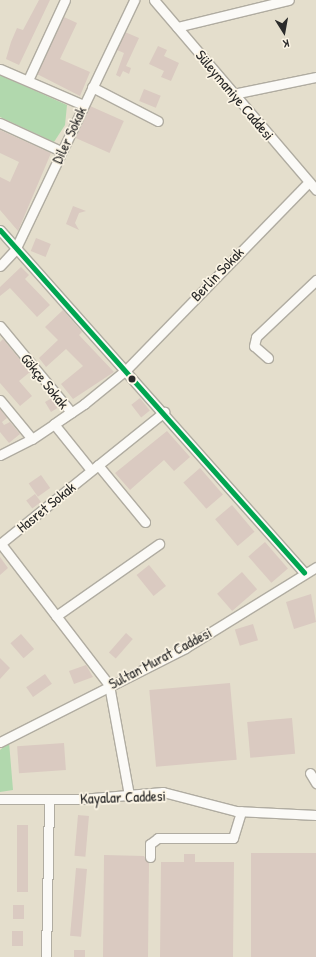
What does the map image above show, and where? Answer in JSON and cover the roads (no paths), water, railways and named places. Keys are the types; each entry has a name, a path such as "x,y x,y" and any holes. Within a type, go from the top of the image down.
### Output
{"street":[{"path":"28,80 65,0"},
{"name":"Diler Sokak","path":"0,266 15,250 134,0"},
{"name":"Süleymaniye Caddesi","path":"154,0 233,94 312,181 316,190"},
{"path":"177,27 289,0"},
{"path":"0,69 83,105"},
{"path":"233,94 316,76"},
{"path":"92,87 158,121"},
{"path":"0,123 61,151"},
{"name":"Berlin Sokak","path":"71,412 127,369 312,181"},
{"path":"0,230 15,250 127,369 304,573"},
{"path":"268,358 255,348 256,338 316,280"},
{"name":"Gökçe Sokak","path":"0,326 71,412 54,424 95,467"},
{"path":"0,400 32,439"},
{"path":"0,455 32,439 71,412"},
{"name":"Hasret Sokak","path":"0,544 164,412"},
{"path":"95,467 145,522"},
{"path":"0,544 109,685 129,796"},
{"path":"56,616 159,544"},
{"name":"Sultan Murat Caddesi","path":"2,738 184,648 316,567"},
{"path":"310,772 316,783"},
{"name":"Kayalar Caddesi","path":"0,799 49,800 129,796 163,792 241,811 316,815"},
{"path":"46,957 49,800"},
{"path":"150,857 150,844 158,838 233,838 241,811"}]}
